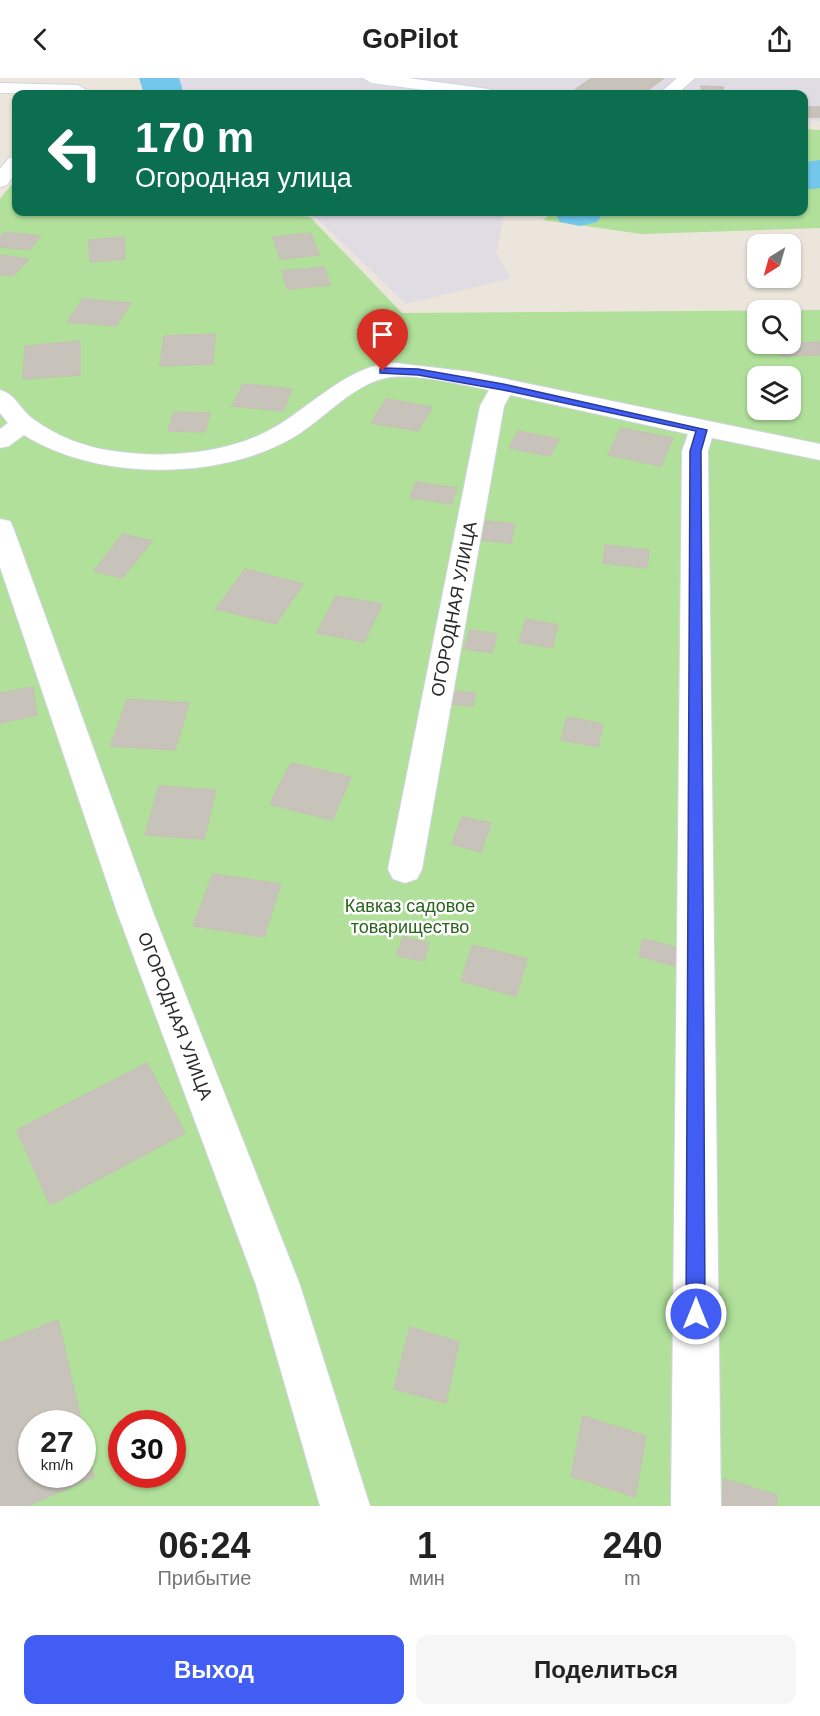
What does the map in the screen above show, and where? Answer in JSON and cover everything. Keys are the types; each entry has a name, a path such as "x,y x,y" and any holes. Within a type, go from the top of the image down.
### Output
{"street":[{"path":"371,78 460,90"},
{"path":"672,90 687,78"},
{"path":"0,88 80,88"},
{"path":"0,181 12,167"},
{"path":"0,397 23,424 60,444 102,457 151,462 218,456 274,438 306,420 356,384 383,371 418,372 503,387 702,430 820,452"},
{"name":"ОГОРОДНАЯ УЛИЦА","path":"405,870 492,406 503,387"},
{"path":"0,441 23,424"},
{"path":"696,1506 695,451 702,430"},
{"name":"ОГОРОДНАЯ УЛИЦА","path":"0,527 135,912 278,1285 345,1506"}],"shaded area":[{"path":"172,78 820,78 820,121 808,120 808,90 185,90"},
{"path":"314,216 504,216 496,253 511,278 406,304"}],"green space":[{"path":"808,129 820,130 820,228 642,234 543,220 548,216 808,216"},
{"name":"Кавказ садовое товарищество","path":"12,184 12,216 310,217 402,313 747,310 747,354 801,354 801,310 820,310 820,1506 0,1506 0,199"}],"building":[{"path":"592,78 664,78 648,90 576,89"},
{"path":"701,86 723,87 723,90 702,90"},
{"path":"808,107 820,107 820,117 808,117"},
{"path":"5,232 40,236 29,250 0,247 0,238"},
{"path":"311,233 319,255 280,259 273,237"},
{"path":"124,237 125,259 90,262 89,240"},
{"path":"0,255 29,259 13,276 0,275"},
{"path":"324,267 330,285 287,289 282,271"},
{"path":"83,299 131,303 116,326 67,322"},
{"path":"215,334 213,364 160,366 164,336"},
{"path":"80,341 80,375 23,379 25,346"},
{"path":"820,342 820,355 781,356 780,354 801,354 801,343"},
{"path":"243,384 292,389 283,411 232,406"},
{"path":"386,399 432,407 418,431 371,423"},
{"path":"174,412 210,413 205,432 168,431"},
{"path":"621,428 673,438 661,466 608,455"},
{"path":"518,431 559,439 550,456 509,448"},
{"path":"416,482 457,488 451,504 410,498"},
{"path":"486,521 515,524 511,543 482,540"},
{"path":"123,534 152,541 122,578 94,571"},
{"path":"605,545 649,550 647,568 603,563"},
{"path":"245,569 303,584 276,624 216,609"},
{"path":"336,596 382,604 364,642 317,633"},
{"path":"526,619 558,625 552,648 519,642"},
{"path":"470,630 497,634 492,653 464,649"},
{"path":"33,687 37,715 0,723 0,693"},
{"path":"454,691 475,693 473,706 452,704"},
{"path":"127,699 189,703 175,750 111,746"},
{"path":"567,717 603,724 598,747 561,740"},
{"path":"291,763 351,777 332,820 270,804"},
{"path":"159,786 216,790 204,839 145,835"},
{"path":"462,817 491,823 481,852 452,844"},
{"path":"213,874 281,884 264,937 193,926"},
{"path":"403,937 429,943 424,961 397,956"},
{"path":"643,939 678,948 675,966 639,956"},
{"path":"473,945 527,959 516,996 461,981"},
{"path":"147,1063 185,1133 50,1205 17,1130"},
{"path":"58,1320 79,1410 18,1410 18,1488 69,1488 27,1506 0,1506 0,1343"},
{"path":"410,1327 459,1342 446,1403 394,1389"},
{"path":"583,1416 646,1436 635,1497 571,1476"},
{"path":"724,1479 777,1495 776,1506 722,1506"}],"waterway":[{"path":"159,78 163,90"},
{"path":"808,176 820,174"}],"route":[{"path":"383,371 418,372 503,387 702,430 695,451 696,1314"}]}
